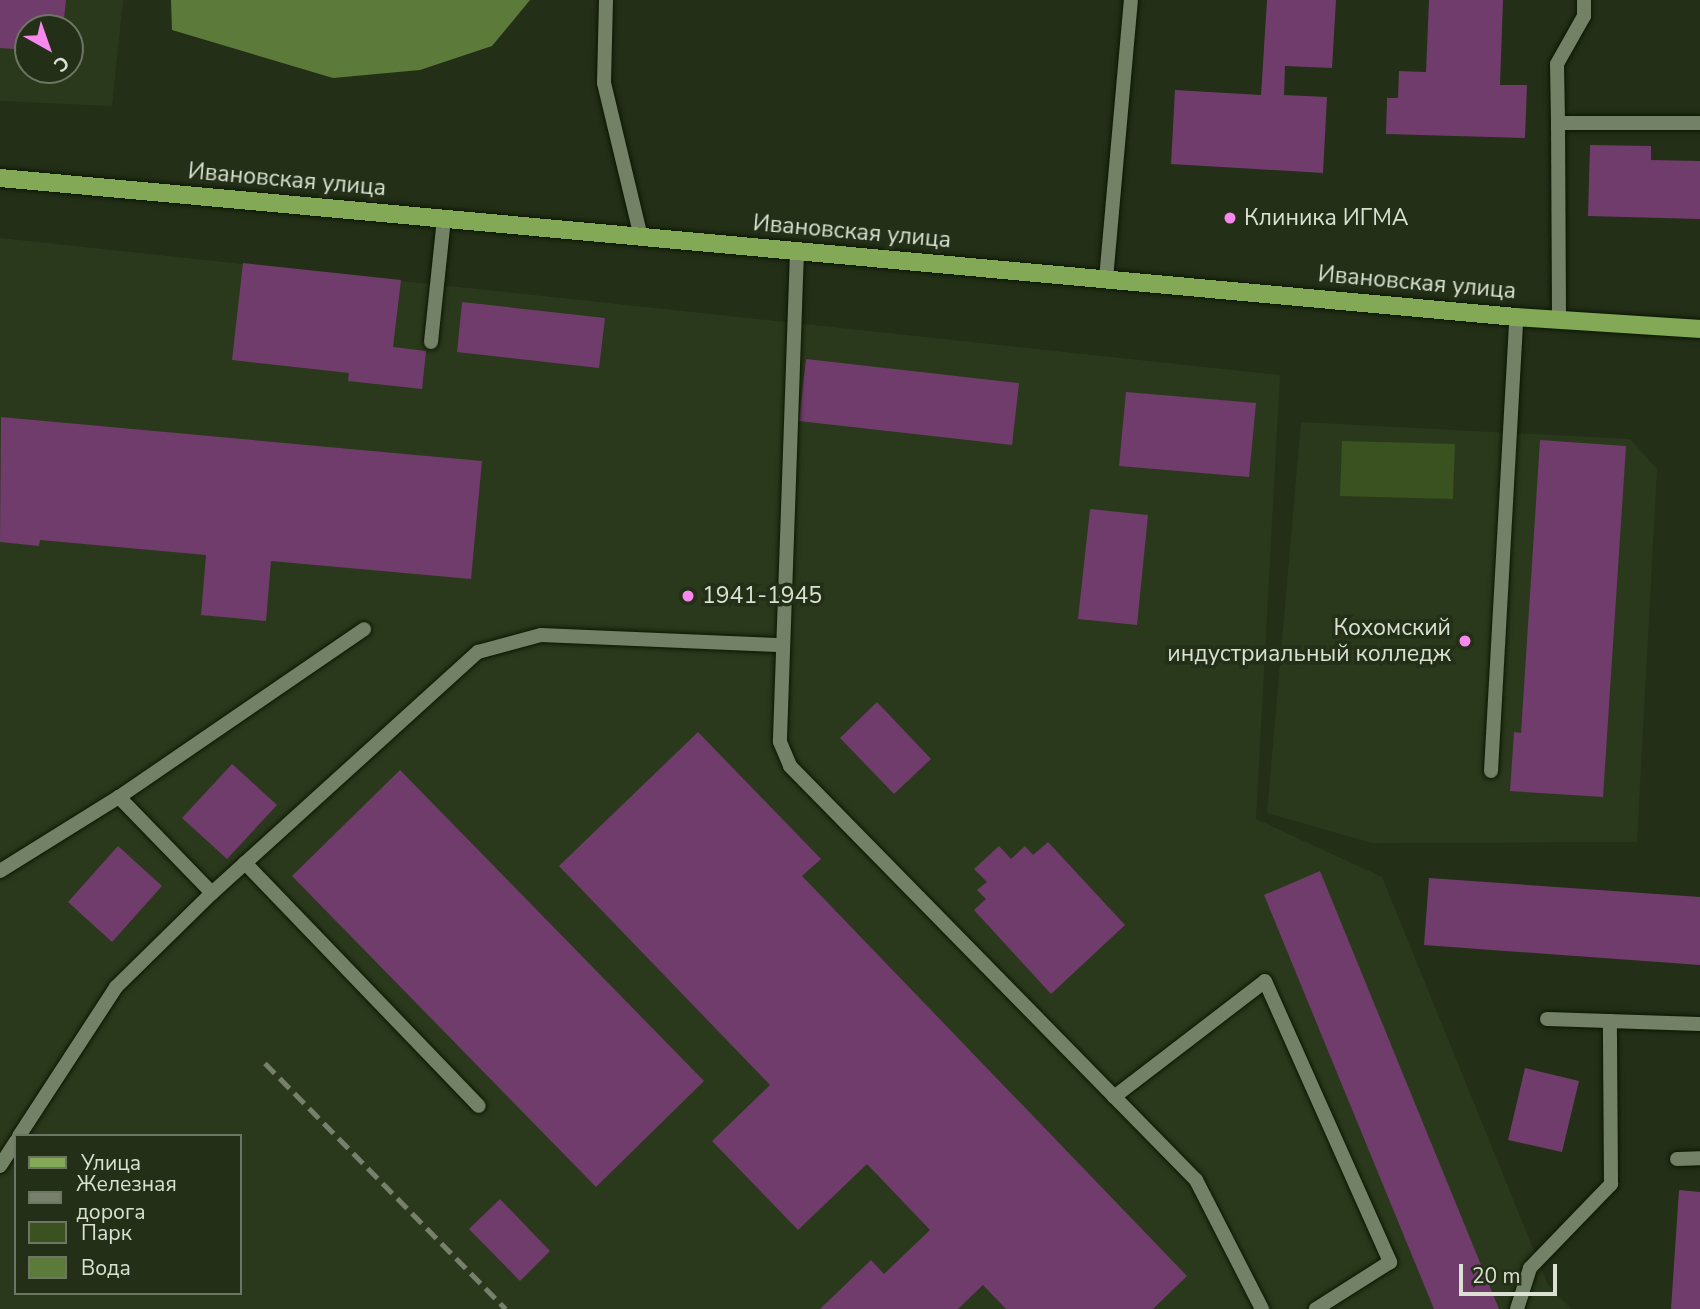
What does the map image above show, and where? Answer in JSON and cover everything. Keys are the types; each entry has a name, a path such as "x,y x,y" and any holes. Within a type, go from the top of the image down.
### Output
{"main road":[{"name":"Ивановская улица","path":"0,178 1517,317 1700,329"}],"lane":[{"path":"606,0 604,83 641,237"},
{"path":"1106,279 1131,0"},
{"path":"1559,320 1558,64 1584,16 1584,0"},
{"path":"1558,123 1700,122"},
{"path":"431,342 444,219"},
{"path":"797,251 780,742 790,766 1196,1180 1262,1309"},
{"path":"1491,771 1517,317"},
{"path":"0,871 119,797 364,629"},
{"path":"20,1134 116,987 212,893 478,652 541,635 783,645"},
{"path":"119,797 212,893"},
{"path":"245,863 479,1106"},
{"path":"1114,1097 1265,981 1390,1262 1316,1309"},
{"path":"1547,1019 1700,1024"},
{"path":"1517,1309 1530,1268 1611,1184 1610,1021"},
{"path":"0,1166 14,1144"},
{"path":"1677,1159 1700,1158"}],"shaded area":[{"path":"0,0 123,0 112,106 0,101"},
{"path":"0,238 1280,375 1256,819 1382,877 1548,1285 1571,1309 0,1309"},
{"name":"Кохомский индустриальный колледж","path":"1301,422 1630,439 1657,469 1637,842 1371,843 1267,813"}],"green space":[{"path":"1342,441 1455,444 1453,499 1340,496"}],"water":[{"path":"171,0 530,0 492,46 420,70 333,78 172,30"}],"building":[{"path":"0,0 66,0 64,14 14,14 14,49 0,48"},
{"path":"1267,0 1336,0 1332,68 1285,66 1284,95 1327,97 1323,173 1171,164 1175,90 1261,95"},
{"path":"1429,0 1503,0 1500,85 1527,85 1525,138 1386,134 1387,98 1398,98 1399,71 1426,72"},
{"path":"1590,145 1651,146 1651,160 1700,161 1700,219 1588,216"},
{"path":"243,263 401,280 393,347 426,351 422,389 348,381 349,373 232,360"},
{"path":"462,302 605,318 599,368 457,352"},
{"path":"806,359 1019,383 1012,445 799,421"},
{"path":"1126,392 1256,403 1249,477 1119,466"},
{"path":"1,417 482,461 471,579 271,561 266,621 201,615 206,555 40,540 39,546 0,542"},
{"path":"1540,440 1626,446 1603,797 1510,791 1514,732 1521,733"},
{"path":"1090,509 1148,515 1137,625 1078,619"},
{"path":"877,702 931,759 894,794 840,738"},
{"path":"698,732 821,859 802,876 1187,1276 1153,1309 1006,1309 983,1285 958,1309 820,1309 871,1260 884,1274 930,1230 867,1164 798,1230 712,1141 770,1085 559,866"},
{"path":"232,764 277,805 227,859 182,818"},
{"path":"400,770 704,1081 596,1187 292,876"},
{"path":"1048,842 1125,925 1051,994 974,910 986,899 977,890 987,882 974,869 999,846 1011,859 1025,846 1033,855"},
{"path":"118,846 162,886 112,942 68,902"},
{"path":"1320,871 1499,1309 1434,1309 1264,895"},
{"path":"1429,878 1700,897 1700,965 1424,945"},
{"path":"1525,1068 1579,1081 1562,1152 1508,1140"},
{"path":"1679,1190 1700,1192 1700,1309 1671,1309"},
{"path":"500,1199 550,1251 520,1281 469,1229"}],"railway":[{"path":"265,1063 506,1309"}],"place":[{"name":"Клиника ИГМА","path":"1230,218"},
{"name":"1941-1945","path":"688,596"},
{"name":"Кохомский индустриальный колледж","path":"1465,641"}]}
